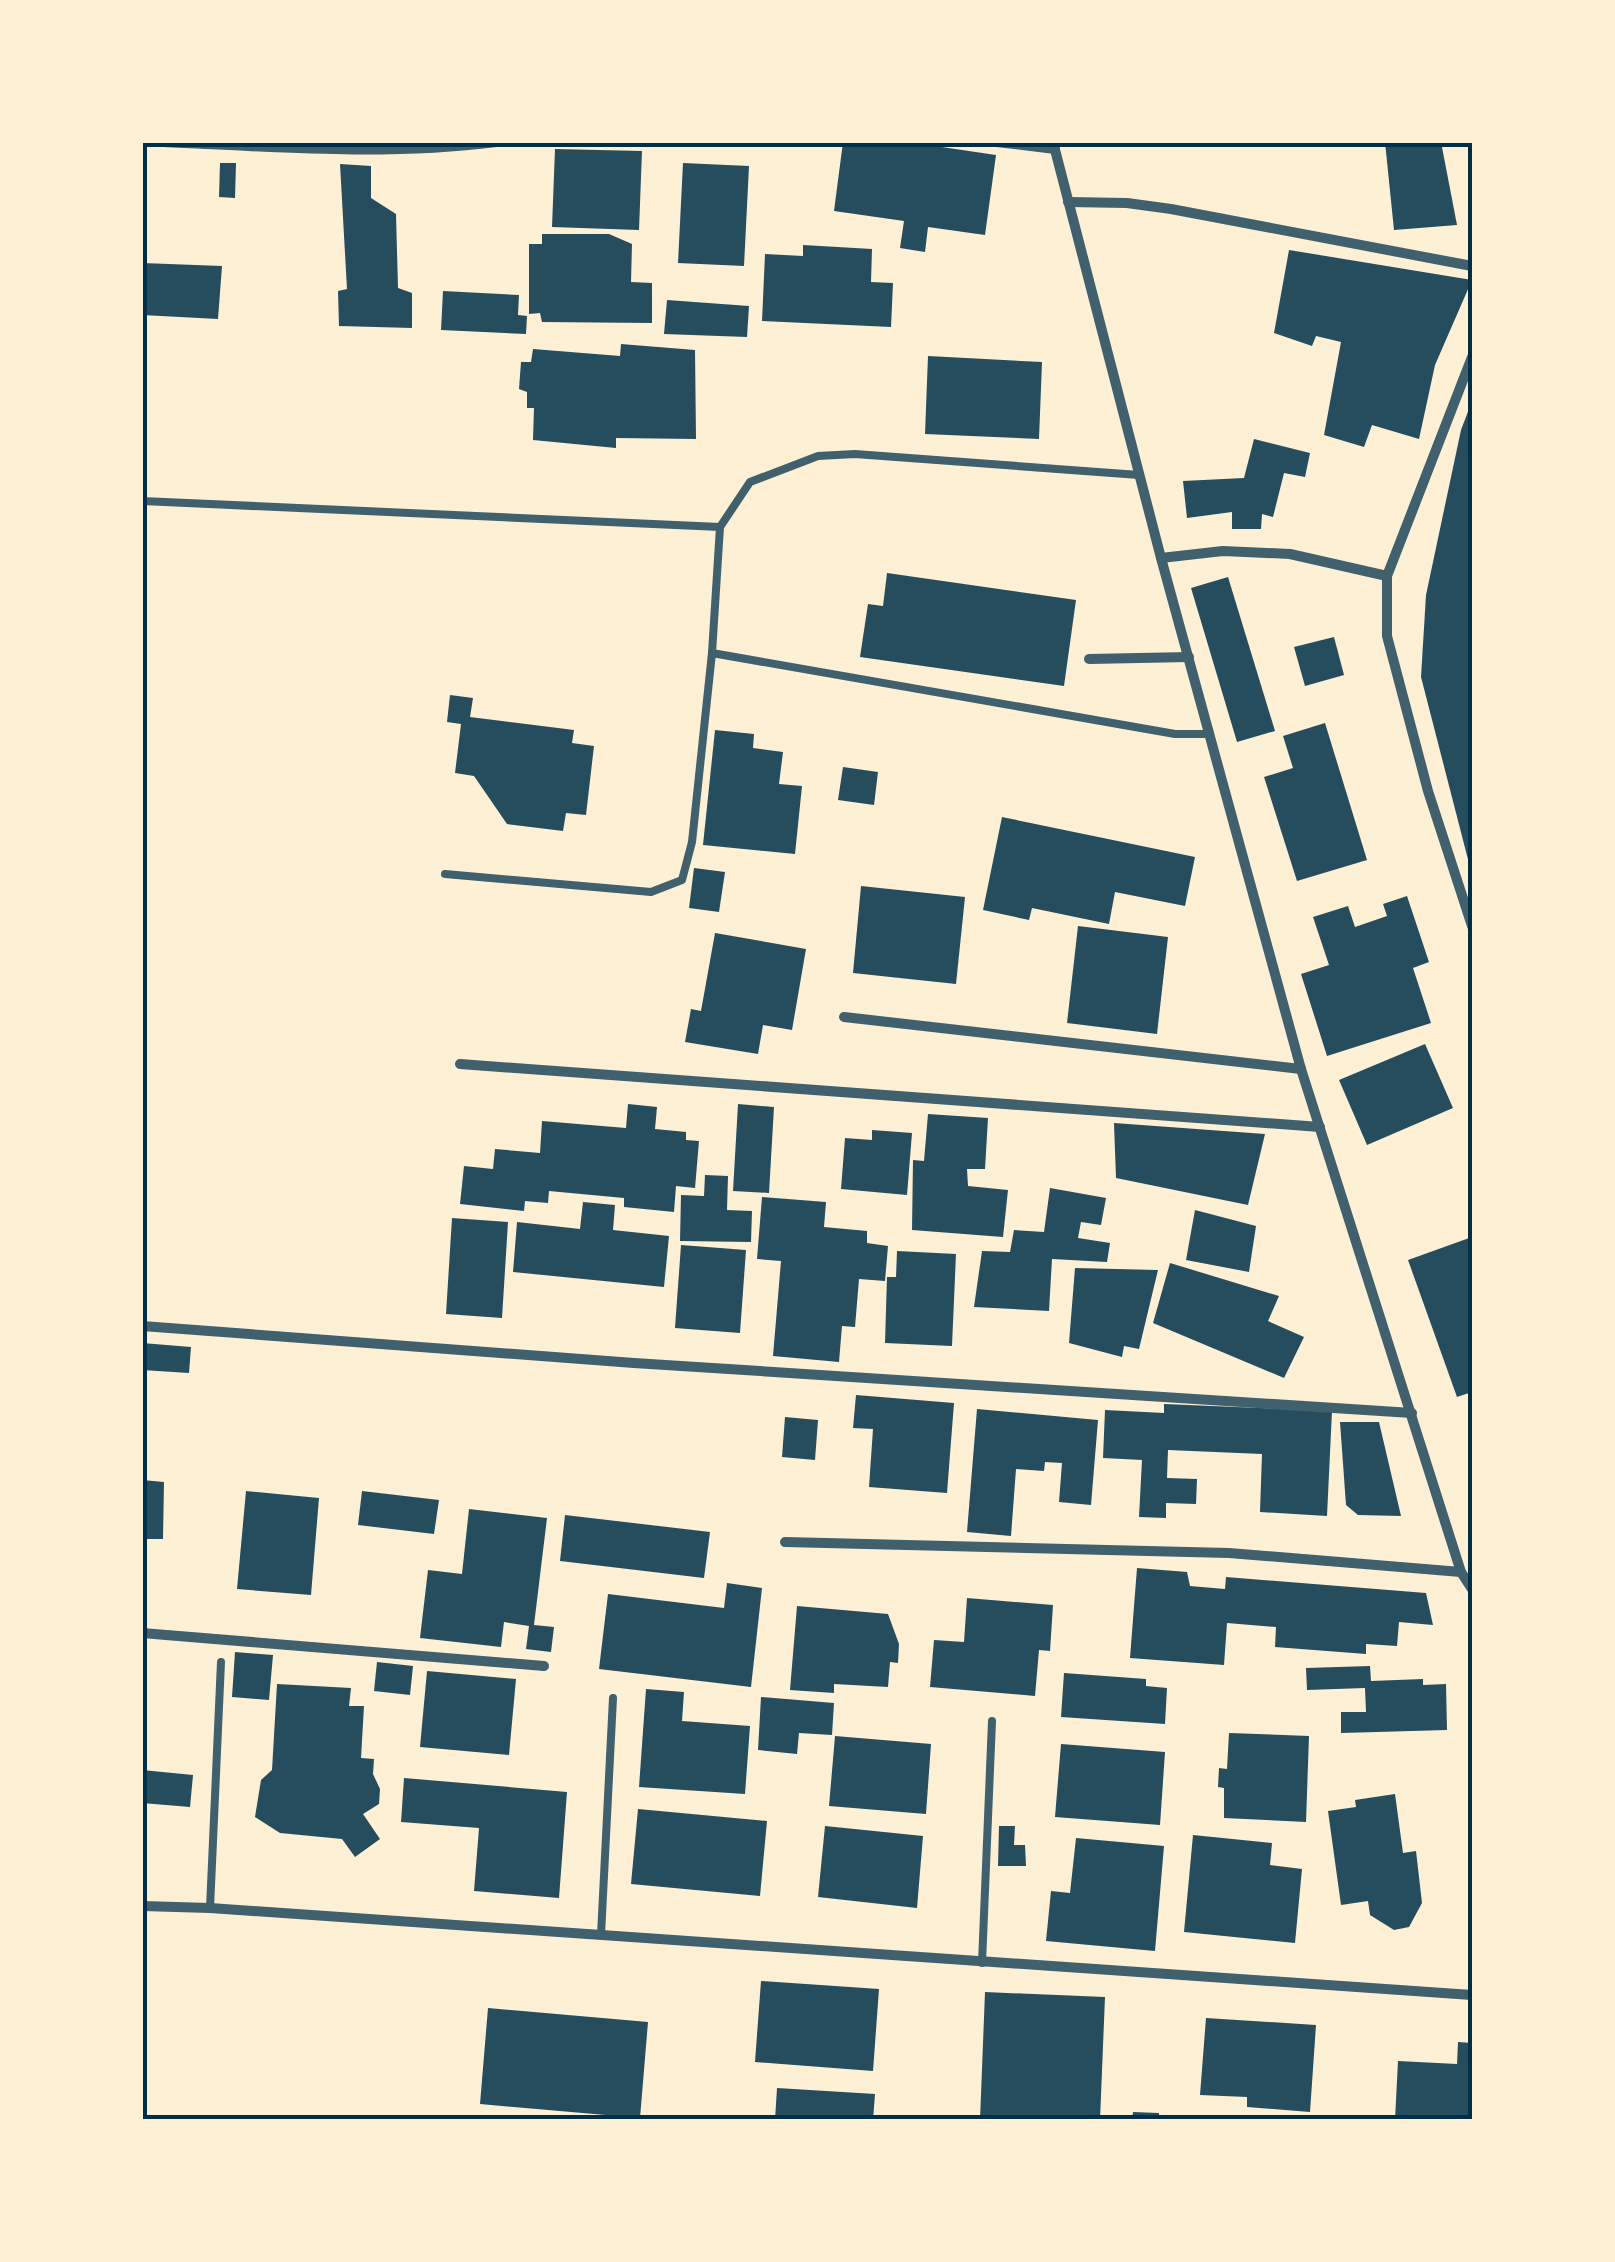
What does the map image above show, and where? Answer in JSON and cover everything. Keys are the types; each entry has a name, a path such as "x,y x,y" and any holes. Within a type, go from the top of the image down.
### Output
{"street":[{"path":"164,142 339,149 496,142"},
{"path":"997,142 1054,146 1161,558 1301,1069 1461,1572 1472,1589"},
{"path":"1068,202 1127,203 1171,209 1472,266"},
{"path":"1472,357 1387,576 1387,636 1428,791 1472,926"},
{"path":"1161,558 1223,551 1290,554 1387,576"},
{"path":"1089,659 1189,657"},
{"path":"844,1017 1301,1069"},
{"path":"460,1064 1320,1127"},
{"path":"142,1326 1412,1414"},
{"path":"785,1542 1228,1553 1461,1572"},
{"path":"142,1632 544,1666"},
{"path":"142,1906 1472,1994"}],"lane":[{"path":"446,874 651,892 682,880 692,842 712,653 720,528 750,482 818,456 855,454 1139,475"},
{"path":"142,501 720,528"},
{"path":"712,653 1176,734 1210,734"},
{"path":"210,1908 222,1662"},
{"path":"601,1935 613,1698"},
{"path":"982,1962 992,1722"}],"building":[{"path":"843,142 908,142 996,155 985,235 928,227 925,252 900,248 904,221 834,211"},
{"path":"1385,142 1441,142 1457,225 1394,230"},
{"path":"555,149 642,151 639,230 552,227"},
{"path":"220,163 236,163 235,198 219,197"},
{"path":"683,163 749,166 744,266 678,263"},
{"path":"340,164 371,166 371,198 396,214 398,288 412,293 412,328 339,326 338,291 347,289"},
{"path":"542,234 609,234 632,244 631,282 652,283 652,323 542,322 540,313 529,314 529,244 542,244"},
{"path":"803,245 872,249 871,282 893,283 891,327 762,321 765,254 803,256"},
{"path":"1289,250 1472,280 1435,365 1419,439 1372,425 1364,447 1324,435 1341,342 1316,336 1312,346 1274,333"},
{"path":"142,263 222,266 218,319 142,315"},
{"path":"443,291 519,295 518,315 527,316 526,334 441,330"},
{"path":"667,300 749,306 747,337 664,334"},
{"path":"621,344 695,350 696,439 616,438 616,448 533,440 534,408 527,408 527,392 519,389 521,362 531,362 533,349 620,356"},
{"path":"928,356 1042,362 1039,439 925,434"},
{"path":"1472,401 1472,875 1421,677 1426,595 1461,430"},
{"path":"1254,439 1310,453 1305,477 1284,473 1273,517 1262,514 1261,529 1232,529 1232,512 1187,518 1183,481 1244,478"},
{"path":"887,573 1076,600 1064,686 860,657 868,604 883,606"},
{"path":"1228,577 1275,731 1237,742 1191,588"},
{"path":"1334,637 1344,675 1305,686 1294,647"},
{"path":"450,695 473,698 470,717 574,730 572,743 594,746 586,815 566,813 563,831 507,824 474,776 455,773 461,724 447,722"},
{"path":"1325,723 1367,860 1297,881 1264,777 1293,768 1283,736"},
{"path":"715,730 754,734 753,748 783,752 779,784 802,786 795,854 703,845"},
{"path":"843,767 878,772 874,805 838,800"},
{"path":"1002,817 1195,857 1185,906 1115,892 1109,924 1032,908 1029,920 983,910"},
{"path":"694,868 725,872 719,912 689,908"},
{"path":"861,886 965,897 956,984 853,973"},
{"path":"1407,896 1429,962 1413,968 1431,1023 1327,1056 1301,974 1329,965 1313,917 1348,906 1355,927 1387,916 1383,904"},
{"path":"1078,926 1168,937 1157,1034 1067,1023"},
{"path":"715,933 806,949 792,1030 763,1025 758,1054 685,1042 691,1009 701,1011"},
{"path":"1425,1044 1453,1108 1367,1145 1339,1080"},
{"path":"628,1104 657,1107 655,1129 686,1132 686,1140 699,1141 695,1188 676,1186 674,1212 624,1207 624,1198 549,1191 548,1203 525,1201 524,1211 460,1204 464,1166 493,1169 495,1149 540,1153 542,1121 626,1128"},
{"path":"738,1104 774,1107 769,1193 733,1191"},
{"path":"928,1114 988,1118 985,1169 967,1169 968,1186 1008,1190 1003,1237 912,1230 913,1160 924,1161"},
{"path":"1114,1123 1265,1134 1248,1205 1116,1178"},
{"path":"872,1130 912,1133 907,1195 841,1189 845,1138 872,1140"},
{"path":"705,1175 728,1176 727,1210 752,1211 751,1242 680,1241 681,1195 704,1196"},
{"path":"1050,1188 1106,1198 1101,1225 1081,1222 1078,1238 1110,1243 1107,1262 1052,1259 1049,1311 974,1307 982,1251 1010,1252 1014,1230 1044,1232"},
{"path":"762,1197 826,1202 824,1227 867,1231 867,1243 888,1246 885,1281 859,1279 855,1327 842,1326 839,1362 773,1356 781,1261 757,1259"},
{"path":"583,1202 615,1205 613,1230 669,1236 664,1287 513,1272 517,1222 580,1229"},
{"path":"1195,1210 1256,1226 1249,1272 1186,1260"},
{"path":"452,1218 508,1222 502,1318 446,1314"},
{"path":"1472,1237 1472,1392 1457,1397 1408,1260"},
{"path":"681,1245 746,1250 740,1333 675,1328"},
{"path":"897,1251 956,1254 952,1346 885,1343 887,1277 896,1277"},
{"path":"1170,1263 1279,1296 1268,1321 1304,1337 1284,1378 1153,1323"},
{"path":"1075,1268 1158,1270 1139,1349 1124,1346 1122,1357 1069,1343"},
{"path":"142,1343 191,1347 189,1373 142,1370"},
{"path":"856,1395 954,1403 947,1493 869,1487 873,1429 853,1428"},
{"path":"1164,1404 1332,1411 1327,1516 1260,1512 1262,1454 1168,1450 1167,1478 1197,1479 1196,1504 1166,1503 1166,1518 1139,1517 1142,1460 1103,1458 1105,1410 1164,1413"},
{"path":"977,1409 1098,1420 1091,1505 1059,1502 1062,1463 1045,1462 1044,1471 1016,1469 1011,1536 967,1532"},
{"path":"785,1417 818,1420 815,1460 782,1457"},
{"path":"1340,1422 1379,1422 1401,1516 1358,1515 1346,1505"},
{"path":"142,1480 164,1482 163,1539 142,1539"},
{"path":"246,1491 319,1498 311,1595 237,1589"},
{"path":"362,1491 439,1500 434,1534 358,1525"},
{"path":"469,1509 547,1518 534,1625 554,1627 551,1652 526,1649 529,1626 504,1622 501,1647 420,1638 428,1570 462,1574"},
{"path":"565,1515 710,1532 704,1578 560,1561"},
{"path":"1137,1568 1187,1572 1190,1586 1225,1589 1226,1577 1426,1593 1433,1625 1399,1622 1397,1646 1366,1644 1366,1654 1275,1647 1276,1627 1227,1623 1224,1665 1130,1658"},
{"path":"727,1583 762,1588 751,1687 599,1669 608,1594 724,1608"},
{"path":"967,1598 1053,1605 1050,1651 1039,1650 1035,1696 930,1687 934,1640 964,1642"},
{"path":"797,1606 888,1614 899,1644 898,1663 890,1662 888,1687 834,1684 834,1693 790,1690"},
{"path":"235,1652 273,1655 269,1700 232,1697"},
{"path":"377,1662 413,1666 410,1695 374,1691"},
{"path":"1370,1666 1371,1681 1423,1679 1423,1685 1446,1684 1447,1730 1341,1733 1341,1712 1366,1712 1365,1688 1307,1690 1306,1668"},
{"path":"427,1671 516,1679 509,1755 420,1747"},
{"path":"1064,1673 1146,1679 1146,1686 1167,1688 1165,1724 1061,1717"},
{"path":"277,1684 351,1688 349,1706 364,1706 361,1758 374,1759 373,1774 380,1789 379,1804 363,1814 380,1839 355,1857 342,1839 280,1833 255,1817 261,1780 272,1770"},
{"path":"646,1689 684,1692 682,1721 750,1726 745,1794 639,1787"},
{"path":"761,1697 834,1703 832,1735 799,1733 797,1754 758,1750"},
{"path":"1229,1733 1309,1736 1306,1822 1224,1818 1219,1768 1227,1769"},
{"path":"835,1736 931,1744 926,1814 829,1806"},
{"path":"1061,1744 1165,1752 1160,1825 1055,1817"},
{"path":"142,1770 193,1775 190,1807 142,1803"},
{"path":"404,1778 567,1792 559,1898 474,1891 479,1828 401,1822"},
{"path":"1395,1794 1403,1853 1416,1851 1422,1903 1409,1927 1394,1930 1370,1915 1368,1901 1341,1905 1328,1811 1356,1807 1355,1800"},
{"path":"638,1809 767,1821 760,1896 631,1884"},
{"path":"825,1826 923,1836 917,1908 818,1897"},
{"path":"999,1826 1015,1826 1014,1845 1025,1845 1026,1866 998,1866"},
{"path":"1193,1835 1272,1843 1270,1865 1302,1869 1295,1943 1184,1932"},
{"path":"1076,1838 1164,1846 1155,1951 1046,1941 1051,1891 1070,1893"},
{"path":"761,1981 879,1989 873,2071 755,2062"},
{"path":"985,1992 1105,1997 1100,2120 980,2120"},
{"path":"488,2008 648,2022 640,2118 480,2104"},
{"path":"1206,2018 1316,2025 1310,2112 1247,2107 1247,2097 1200,2095"},
{"path":"1458,2042 1472,2043 1472,2120 1395,2120 1398,2061 1457,2064"},
{"path":"777,2088 875,2094 873,2120 775,2120"},
{"path":"1133,2112 1159,2113 1159,2120 1132,2120"}]}
